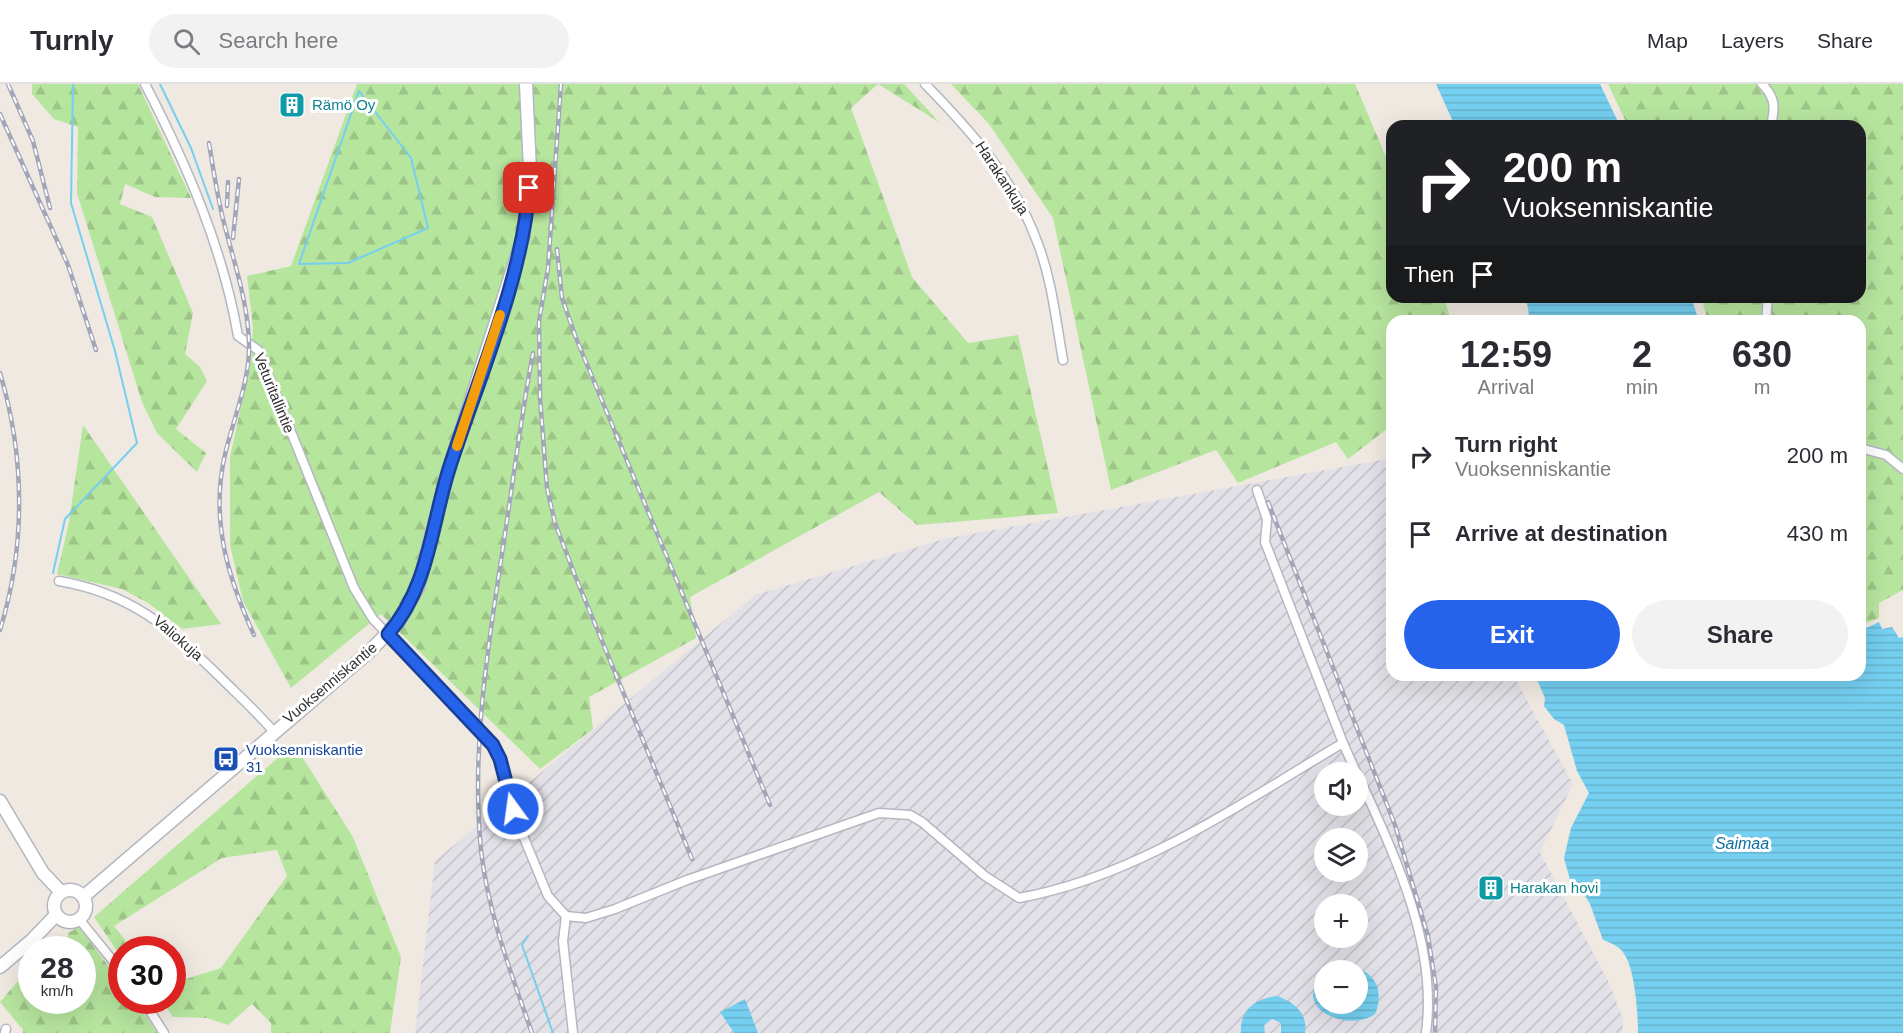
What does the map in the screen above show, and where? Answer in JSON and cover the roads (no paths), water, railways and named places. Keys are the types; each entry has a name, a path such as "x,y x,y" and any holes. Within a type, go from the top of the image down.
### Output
{"street":[{"name":"Veturitallintie","path":"145,84 183,164 217,249 228,284 238,336 258,350 347,573 373,619 493,745 500,759 517,822 548,896 566,916"},
{"name":"Vuoksenniskantie","path":"83,897 388,634 399,621 418,587 448,472 524,237 530,170 526,84"},
{"name":"Harakankuja","path":"925,84 978,141 1008,182 1028,219 1046,270 1064,360"},
{"path":"1762,84 1770,91 1776,106 1773,120"},
{"path":"1866,450 1886,455 1903,469"},
{"path":"1257,490 1267,519 1265,542 1351,762"},
{"name":"Valiokuja","path":"59,581 102,591 147,612 189,647 274,732"},
{"path":"573,1033 563,941 566,916 586,918 615,909 687,880 879,813 910,815 922,822 986,876 1019,897 1050,892 1142,857 1190,833 1342,743"},
{"path":"1368,798 1387,839 1419,929 1427,987 1426,1033"},
{"path":"0,801 43,873 61,892"},
{"path":"56,915 69,922 79,919 86,909 83,897 75,891 61,892"},
{"path":"56,915 54,902 61,892"},
{"path":"0,967 32,940 56,915"},
{"path":"79,919 108,955"},
{"path":"152,1014 164,1033"}],"water":[{"path":"1436,84 1600,84 1617,120 1452,120"},
{"path":"1527,303 1693,303 1697,315 1529,315"},
{"name":"Saimaa","path":"1879,622 1882,629 1892,627 1899,638 1903,637 1903,1033 1638,1033 1635,988 1625,955 1616,946 1603,940 1590,904 1584,894 1572,887 1564,858 1571,828 1589,793 1577,771 1564,725 1554,719 1544,706 1545,698 1538,681 1866,681 1866,628"},
{"path":"1368,975 1377,986 1379,997 1375,1014 1351,1021 1327,1014 1368,1014"},
{"path":"1277,996 1294,1005 1302,1014 1305,1033 1281,1033 1281,1023 1272,1019 1264,1025 1265,1033 1241,1033 1243,1018 1250,1007 1262,999"},
{"path":"745,999 758,1033 734,1033 720,1012"}],"waterway":[{"path":"53,573 65,519 137,443 115,351 71,203 73,84"},
{"path":"160,84 191,148 213,209"},
{"path":"359,91 411,158 428,228 348,263 299,264 359,91"},
{"path":"528,936 522,945 553,1033"}],"railway":[{"path":"8,84 33,141 50,208"},
{"path":"561,84 548,268 539,321 540,398 547,488 555,523 576,578 692,859"},
{"path":"0,114 68,265 96,350"},
{"path":"209,143 221,210 243,296 249,344 244,388 227,445 220,482 221,527 230,571 254,635"},
{"path":"233,238 239,179"},
{"path":"227,206 228,182"},
{"path":"557,249 562,298 576,338 770,805"},
{"path":"532,1033 501,943 489,897 481,850 478,774 487,660 533,353"},
{"path":"0,373 14,437 19,502 14,566 0,630"},
{"path":"1268,502 1395,825 1428,936 1436,987 1435,1033"}],"place":[{"name":"Rämö Oy","path":"292,105"},
{"name":"Vuoksenniskantie 31","path":"226,759"},
{"name":"Harakan hovi","path":"1491,888"}]}
